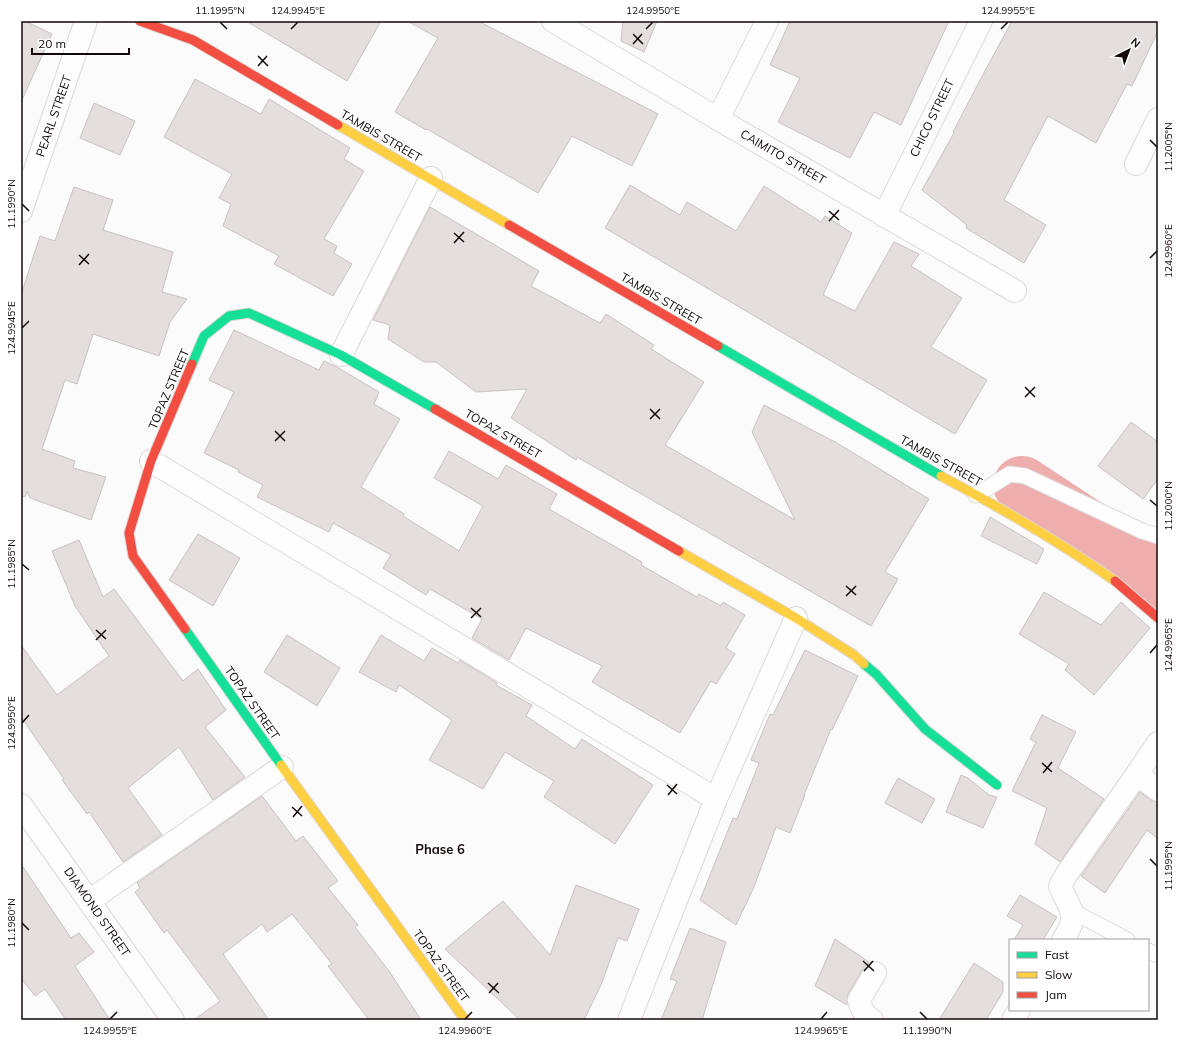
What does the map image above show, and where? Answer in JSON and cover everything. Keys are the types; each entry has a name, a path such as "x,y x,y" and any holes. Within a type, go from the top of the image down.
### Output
{"street":[{"name":"PEARL STREET","path":"21,211 86,21"},
{"name":"TAMBIS STREET","path":"140,21 193,40 916,462 1046,535 1119,585 1158,618"},
{"name":"CAIMITO STREET","path":"555,21 718,119 1015,291"},
{"path":"718,119 767,21"},
{"name":"CHICO STREET","path":"884,216 981,21"},
{"path":"1136,164 1158,119"},
{"path":"341,355 431,178"},
{"name":"TOPAZ STREET","path":"465,1020 282,767 133,556 129,533 151,461 204,336 229,316 249,313 341,355 796,618 854,655 876,674 925,729 997,785"},
{"path":"151,461 716,799"},
{"path":"628,1020 716,799 796,618"},
{"path":"1064,939 1070,928 1073,917 1072,911 1060,886 1066,875 1158,742"},
{"path":"89,901 282,767"},
{"path":"1137,774 1158,790"},
{"name":"DIAMOND STREET","path":"21,804 173,1020"},
{"path":"872,1020 867,1017 861,1008 859,1000 875,973"},
{"path":"1013,1020 1018,1011"}],"lane":[{"path":"976,495 1010,474 1025,476 1142,532 1158,536"},
{"path":"1072,911 1125,939"}],"building":[{"path":"21,21 25,21 52,34 21,102"},
{"path":"246,21 381,21 347,81"},
{"path":"407,21 478,21 658,114 632,166 572,136 538,193 395,112 438,38"},
{"path":"623,21 657,21 644,52 621,41"},
{"path":"790,21 949,21 901,125 874,112 850,158 778,122 800,78 770,65"},
{"path":"1012,21 1158,21 1158,31 1132,86 1127,84 1096,143 1048,116 1004,200 1046,225 1024,263 966,228 967,225 922,190 954,133 953,132"},
{"path":"195,79 261,114 269,99 350,148 344,159 364,171 324,239 337,246 334,253 352,264 333,296 274,264 279,256 223,226 231,204 219,198 232,174 164,137"},
{"path":"94,103 135,121 120,155 80,138"},
{"path":"630,185 680,215 687,202 736,231 764,186 821,222 825,216 852,233 823,295 855,311 894,242 919,254 911,266 962,298 931,347 987,380 955,434 605,228"},
{"path":"74,187 113,200 103,230 173,252 162,292 187,299 170,322 159,356 93,334 77,384 65,380 42,449 75,461 73,468 106,477 91,520 30,498 27,491 25,497 21,496 21,295 40,236 55,241"},
{"path":"430,207 539,271 531,286 600,323 606,314 654,345 651,349 704,382 665,445 795,520 752,432 764,405 837,443 929,499 885,572 898,579 871,626 577,457 576,460 511,418 527,389 476,392 436,362 424,362 388,339 390,325 373,320"},
{"path":"234,330 319,370 324,361 379,392 374,404 400,419 361,487 404,514 403,516 459,551 483,506 434,478 449,451 498,479 506,465 557,494 549,509 642,562 641,565 697,597 699,594 721,606 723,602 745,615 726,648 735,654 716,684 711,681 680,733 592,682 602,666 526,628 509,660 472,638 482,619 430,589 426,595 383,568 391,555 333,523 329,532 257,497 263,485 238,472 239,470 204,453 234,392 209,380"},
{"path":"1131,422 1158,442 1158,479 1143,499 1098,466"},
{"path":"990,517 1044,549 1037,564 981,536"},
{"path":"198,534 240,558 213,606 169,580"},
{"path":"79,540 103,597 114,589 183,681 198,669 226,710 205,727 245,777 213,800 179,747 128,788 162,835 123,862 89,812 87,814 62,780 64,779 21,717 21,645 57,695 109,656 75,606 52,551"},
{"path":"1044,592 1101,625 1121,602 1150,628 1094,695 1065,670 1069,664 1019,634"},
{"path":"287,635 340,668 317,706 264,672"},
{"path":"381,635 424,661 432,648 458,663 460,660 497,683 496,685 532,705 526,716 575,749 582,739 653,785 615,844 544,797 554,781 505,752 483,789 429,760 452,720 399,685 396,692 359,672"},
{"path":"805,650 858,676 832,730 831,729 790,833 776,827 754,887 736,925 700,900 733,818 737,819 759,763 751,760 770,714 773,715"},
{"path":"1042,715 1076,732 1058,768 1104,799 1060,862 1035,844 1047,808 1012,791 1036,742 1030,739"},
{"path":"961,775 968,778 989,795 997,797 983,828 946,812"},
{"path":"898,778 935,799 922,823 885,803"},
{"path":"1140,792 1151,800 1158,802 1158,839 1147,830 1105,893 1081,876"},
{"path":"262,796 296,841 303,836 338,881 328,888 358,925 355,927 389,971 421,1020 369,1020 328,966 332,964 292,914 267,932 262,924 223,954 269,1020 194,1020 220,1001 167,930 164,933 135,892 140,888 137,883"},
{"path":"21,864 71,938 79,933 94,952 75,966 110,1020 66,1020 45,989 35,996 21,978"},
{"path":"576,885 639,909 627,941 618,938 601,985 584,1020 520,1020 445,949 503,901 550,955"},
{"path":"1020,895 1057,917 1044,939 1015,939 1023,925 1007,916"},
{"path":"690,928 726,942 702,1020 661,1020 677,981 670,979"},
{"path":"835,939 869,962 864,967 848,994 847,1005 815,986"},
{"path":"974,963 1003,982 1003,992 986,1020 939,1020"}],"waterway":[{"path":"1022,485 1107,541 1158,584"}],"traffic: fast":[{"path":"192,364 204,336 229,316 249,313 341,355 435,409"},
{"path":"718,346 941,476"},
{"path":"185,629 281,765"},
{"path":"864,664 876,674 925,729 997,785"}],"traffic: slow":[{"path":"338,125 509,225"},
{"path":"941,476 1030,526 1115,581"},
{"path":"679,551 796,618 854,655 864,664"},
{"path":"281,765 465,1020"}],"traffic: jam":[{"path":"140,21 193,40 338,125"},
{"path":"509,225 718,346"},
{"path":"185,629 133,556 129,533 151,461 192,364"},
{"path":"435,409 679,551"},
{"path":"1115,581 1158,618"}],"district":[{"name":"Phase 6","path":"440,849"}]}
